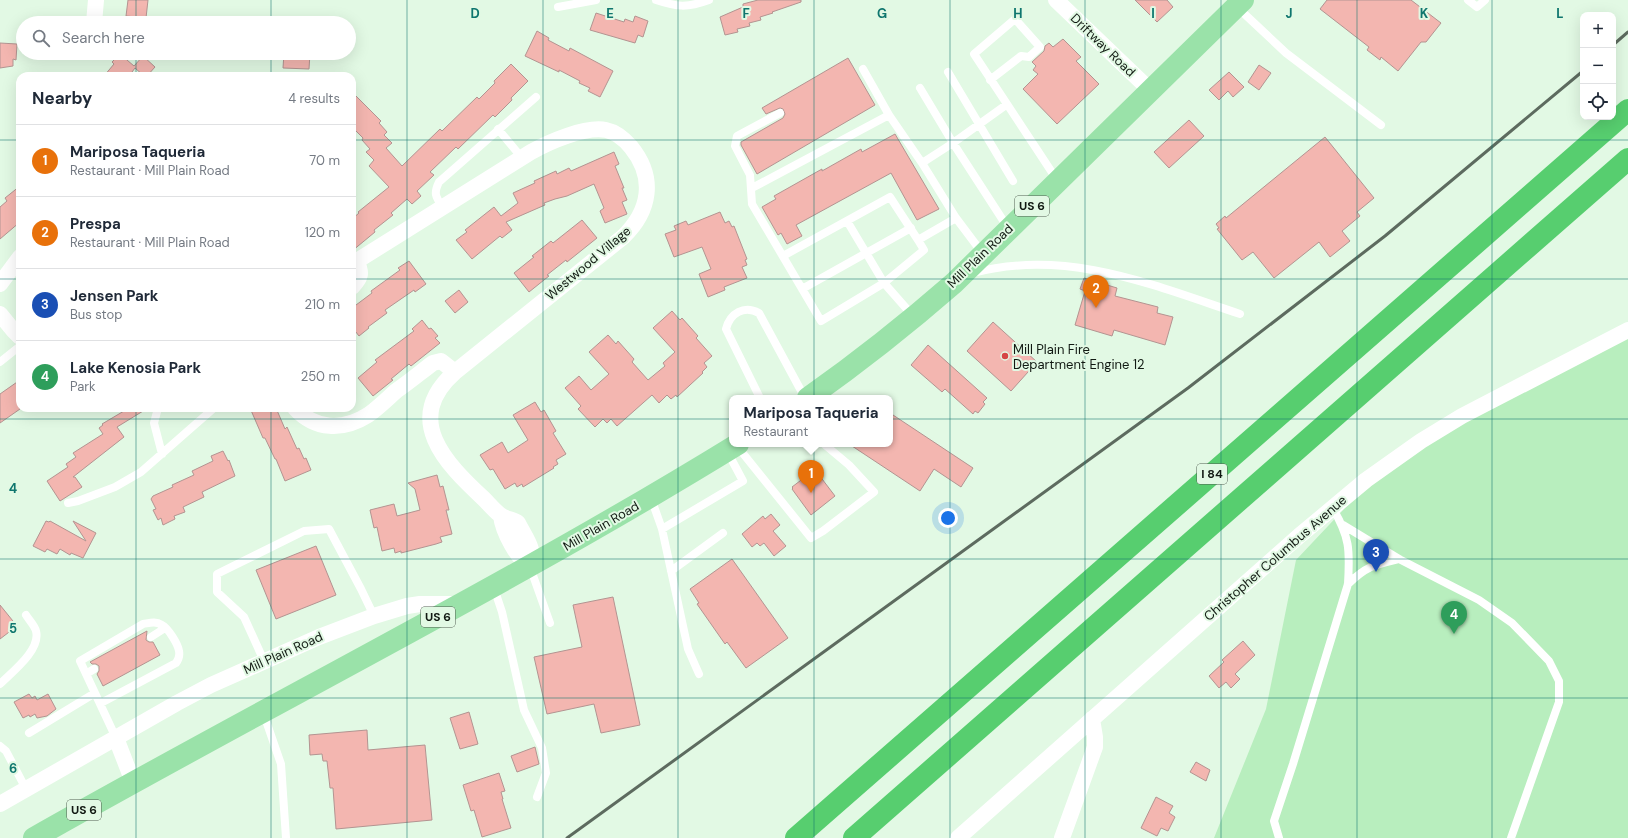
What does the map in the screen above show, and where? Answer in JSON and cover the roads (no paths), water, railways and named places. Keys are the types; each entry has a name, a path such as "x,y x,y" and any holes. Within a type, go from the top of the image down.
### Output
{"highway":[{"name":"I 84","path":"796,838 1628,110"},
{"path":"854,838 1628,159"}],"main road":[{"name":"Mill Plain Road","path":"811,395 839,376 914,318 954,283 1057,180 1240,3"},
{"name":"Mill Plain Road","path":"34,838 133,782 530,567 734,447"}],"street":[{"path":"95,16 96,0"},
{"name":"Driftway Road","path":"1056,0 1150,90"},
{"name":"Westwood Village","path":"356,262 536,149 561,138 585,132 607,130 621,137 630,145 640,161 645,175 647,193 643,210 635,225 623,238 455,372 446,380 433,401 430,415 432,430 446,460 460,476 501,516 504,528 520,558 530,567"},
{"path":"0,284 16,262"},
{"name":"Westwood Village","path":"356,265 361,274 356,282"},
{"path":"0,314 16,333"},
{"name":"Christopher Columbus Avenue","path":"958,838 1332,507 1366,480 1440,429 1628,330"},
{"path":"299,412 309,421 317,424 330,426 346,424 367,415 433,363 441,361 455,372"},
{"name":"Mill Plain Road","path":"0,804 116,738 144,720 190,696 264,661 346,626 374,616 420,604 462,604"},
{"path":"1062,838 1095,747 1092,719"},
{"path":"116,738 133,782"}],"lane":[{"path":"558,7 596,0"},
{"path":"656,0 676,7 697,5 709,0"},
{"path":"1468,0 1477,7 1485,0"},
{"path":"1240,3 1286,53 1380,125"},
{"path":"990,80 1021,56 1029,57 1040,47 1015,19 974,54 990,80 1006,105 1057,180"},
{"path":"863,69 889,115 922,163 956,218 983,254"},
{"path":"948,72 980,124 1012,181"},
{"path":"920,88 1008,229"},
{"path":"443,208 436,198 435,191 439,182 536,96"},
{"path":"922,163 1006,105"},
{"path":"780,113 737,136 735,146 750,175 752,204 821,321 884,283 924,250 890,197 783,256"},
{"path":"752,188 889,115"},
{"path":"498,129 522,158"},
{"path":"918,240 956,218"},
{"path":"847,221 884,283 914,318"},
{"path":"802,289 867,254 911,228"},
{"path":"954,283 973,273 995,267 1041,264 1068,266 1086,268 1129,278 1240,314"},
{"path":"759,395 726,329 728,322 740,311 751,309 759,313 805,395"},
{"path":"0,362 16,349"},
{"path":"157,412 154,423 162,454"},
{"path":"68,503 78,501 115,487 141,472 209,412"},
{"path":"734,447 762,476 811,538 823,531 874,492 849,465 828,447"},
{"path":"662,529 743,481 734,447"},
{"path":"650,497 662,529 688,649 700,674"},
{"path":"1279,838 1274,822 1348,584 1350,555 1343,525 1332,507"},
{"path":"1343,525 1399,559 1478,600 1512,622 1549,661 1559,681 1559,702 1511,838"},
{"path":"264,661 244,617 217,592 217,574 304,531 329,529 374,616"},
{"path":"671,571 723,533"},
{"path":"1348,584 1369,567 1399,559"},
{"path":"530,567 550,624"},
{"path":"493,587 502,612 524,710 542,748 546,773 537,797"},
{"path":"0,684 34,648 37,640 36,630 26,615"},
{"path":"101,703 176,663 179,658 180,651 165,628 154,622 143,624 80,661 101,703 116,738"},
{"path":"150,637 165,628"},
{"path":"86,674 94,669"},
{"path":"28,733 95,693"},
{"path":"263,711 281,764 286,838"},
{"path":"0,746 6,751 26,789"}],"railway":[{"path":"1616,42 1628,32"},
{"path":"567,838 1188,388 1385,236 1580,74"}],"place":[{"name":"Prespa","path":"1096,308"},
{"name":"Mill Plain Fire Department Engine 12","path":"1005,356"},
{"name":"Mariposa Taqueria","path":"811,493"},
{"name":"Jensen Park","path":"1376,572"},
{"name":"Lake Kenosia Park","path":"1454,634"}]}
